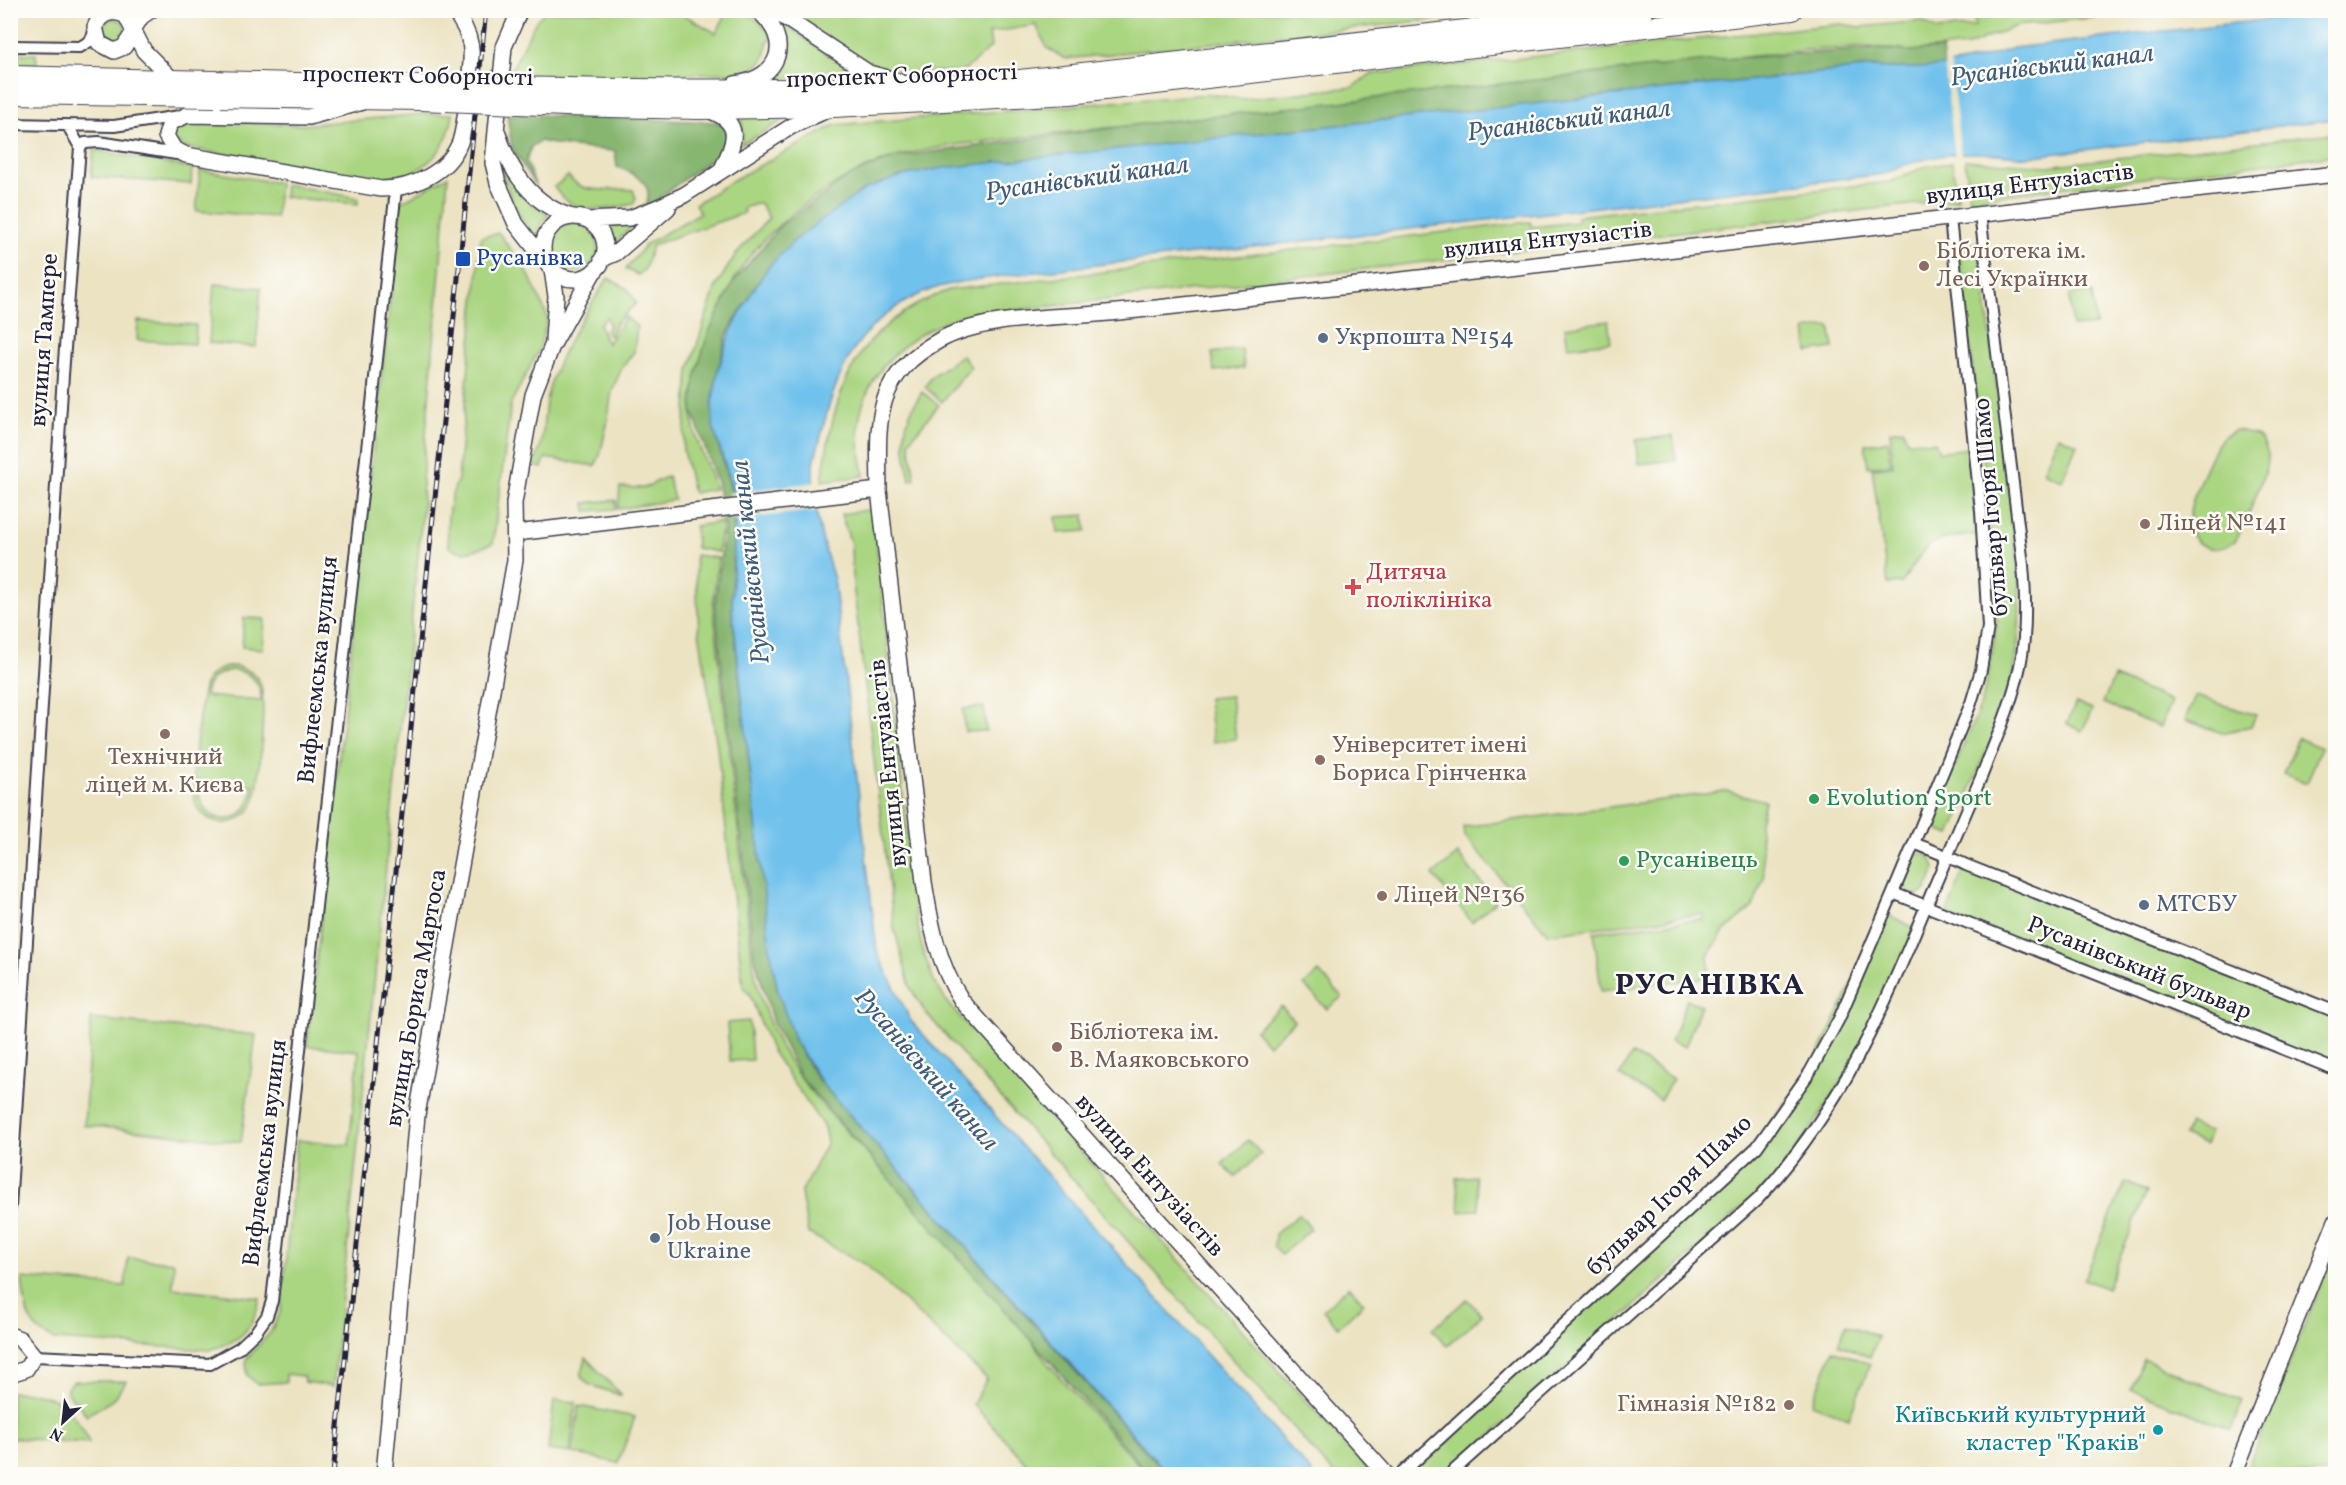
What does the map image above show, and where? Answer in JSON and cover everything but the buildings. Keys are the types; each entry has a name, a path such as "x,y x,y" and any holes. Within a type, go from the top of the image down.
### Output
{"highway":[{"name":"проспект Соборності","path":"566,97 684,90 1011,81 1643,10"},
{"name":"проспект Соборності","path":"10,76 172,79 421,93 566,97 705,109 834,107 1070,94 1792,10"},
{"name":"проспект Соборності","path":"10,94 367,100 421,93"}],"street":[{"path":"10,46 80,47 90,41 99,18 104,12 142,10"},
{"path":"95,30 99,43 114,51 129,43 141,17 151,10"},
{"path":"496,127 508,161 517,177 550,207 572,217 587,220 600,232 604,241 598,265 586,276 568,278 549,266 516,224 498,183 494,163 496,127 504,47 520,10"},
{"path":"503,63 528,10"},
{"path":"684,90 747,83 768,72 777,56 778,38 773,26 758,10"},
{"path":"773,10 877,77 921,85"},
{"path":"68,126 75,133 81,147 92,142 186,155 381,189 396,189 413,184 435,172 452,157 459,145 464,123 472,56 468,31 452,11"},
{"path":"104,12 128,18 133,31 152,61 172,79"},
{"path":"10,124 114,126 187,116 309,117 367,100"},
{"name":"вулиця Бориса Мартоса","path":"384,1474 417,1115 507,612 515,560 514,503 533,395 552,346 598,265 616,253 684,195 792,126 834,107"},
{"path":"705,109 718,114 731,124 732,142 721,171"},
{"path":"186,155 168,143 167,130 176,119 187,116"},
{"name":"вулиця Тампере","path":"10,1208 55,486 81,147"},
{"name":"вулиця Ентузіастів","path":"1386,1474 962,1001 948,980 932,932 926,893 879,490 878,426 881,407 890,387 903,368 922,351 944,338 967,330 1011,322 1146,309 2336,174"},
{"name":"Вифлеємська вулиця","path":"34,1356 201,1365 225,1357 255,1333 267,1316 272,1301 292,1136 362,476 396,189"},
{"name":"вулиця Бориса Мартоса","path":"587,220 639,216 684,195"},
{"name":"бульвар Ігоря Шамо","path":"1926,906 2008,709 2020,665 2026,609 2016,494 1980,214"},
{"path":"549,266 543,252 547,232 562,219 572,217"},
{"name":"бульвар Ігоря Шамо","path":"1401,1474 1757,1147 1810,1072 1839,1018 1971,703 1981,670 1988,627 1980,511 1950,218"},
{"name":"вулиця Бориса Мартоса","path":"549,266 556,296 552,346"},
{"path":"516,533 879,490"},
{"name":"Русанівський бульвар","path":"1914,843 2336,1012"},
{"name":"Русанівський бульвар","path":"1893,893 2336,1070"},
{"path":"1449,1474 1758,1198 1786,1168 1834,1100 1872,1034 1926,906"},
{"path":"2234,1474 2336,1221"},
{"path":"10,1325 15,1337 34,1356 21,1372 10,1374"}],"green space":[{"path":"812,10 1514,11 1065,59 1047,48 1036,25 989,33 991,47 965,70 889,74 851,58 787,14"},
{"path":"545,11 686,11 684,15 716,33 728,11 749,15 765,27 773,39 767,42 762,62 744,73 636,74 619,77 509,75 536,21"},
{"path":"1973,11 2156,11 2016,26 1968,46 1911,51 1870,47 1808,50 954,145 910,153 873,165 826,190 782,223 762,242 733,282 699,369 692,400 695,431 715,489 693,493 683,450 689,370 716,286 736,254 769,218 760,203 743,208 744,213 652,245 645,269 638,275 626,269 646,244 700,213 695,204 735,179 835,125 1210,94 1243,99 1353,87 1371,74 1840,24 1861,27 1922,21 1937,30 1975,26"},
{"path":"113,18 123,22 126,29 123,40 114,44 105,41 102,26"},
{"path":"776,18 856,74 773,79 782,64 785,49 783,34"},
{"path":"1870,49 1911,51 1942,49 1944,66 1914,70 1873,67 971,165 901,176 745,304 727,334 712,404 714,429 734,501 732,612 770,946 777,988 795,1042 816,1077 1166,1474 1149,1474 801,1078 773,1023 754,955 715,605 724,529 718,485 692,410 695,378 707,336 734,281 780,226 851,175 896,157 1134,125 1725,59"},
{"path":"11,53 36,54 37,64 11,65"},
{"path":"424,114 453,114 450,128 439,151 421,168 410,174 383,181 182,147 173,139 175,126 196,120 301,125"},
{"path":"507,114 716,122 725,126 730,132 722,151 644,209 648,193 646,187 638,177 617,167 615,151 540,141 531,147 526,161 536,186 512,148"},
{"path":"789,117 742,144 742,118"},
{"path":"2335,133 2335,155 1970,199 1965,160 2047,166"},
{"path":"94,150 192,168 191,184 91,177"},
{"path":"1952,163 1958,199 959,317 924,332 908,343 894,355 872,384 859,421 859,442 864,476 822,481 834,416 843,388 855,363 870,341 891,322 917,305 949,290 1530,222 1532,227 1577,222 1577,216 1890,182 1926,166"},
{"path":"501,166 531,203 550,216 543,220 536,241 512,202"},
{"path":"200,170 279,183 276,217 196,211"},
{"path":"448,176 422,481 423,506 333,1386 304,1382 303,1376 286,1374 286,1382 257,1384 247,1375 246,1359 270,1333 281,1311 297,1140 349,1145 359,1051 307,1046 401,202"},
{"path":"568,176 575,183 590,189 633,190 636,199 633,204 611,208 579,207 570,203 554,187"},
{"path":"285,184 358,198 358,204 284,197"},
{"path":"637,222 621,237 617,246 607,226"},
{"path":"569,223 579,223 591,230 598,242 598,252 591,264 579,271 569,271 554,260 550,252 550,242 561,227"},
{"path":"499,233 529,275 548,318 538,352 511,403 493,543 465,552 449,547 448,521 452,495 458,479 481,237"},
{"path":"1979,242 2018,566 2019,627 2015,663 2004,706 1950,835 1929,827 1982,702 1997,623 1990,564 1991,525 1958,246"},
{"path":"608,278 628,289 636,303 616,323 610,336 606,332 609,325 607,317 599,324 607,344 626,317 637,327 634,352 623,366 612,390 600,455 595,466 545,458 542,468 533,465 540,447 547,399 554,374 574,332"},
{"path":"214,284 261,288 256,347 209,343"},
{"path":"2092,293 2096,325 2072,327 2069,295"},
{"path":"138,321 196,325 195,344 137,340"},
{"path":"1608,321 1611,342 1568,347 1565,327"},
{"path":"1830,326 1834,348 1808,352 1805,330"},
{"path":"1242,349 1244,368 1214,371 1212,353"},
{"path":"962,355 971,367 942,402 925,387 931,377"},
{"path":"922,392 939,405 909,441 915,479 910,480 905,444 906,425"},
{"path":"1903,429 1908,441 1935,442 1939,452 1968,448 1978,534 1948,538 1931,544 1919,557 1902,583 1888,584 1872,468 1893,466 1890,431"},
{"path":"2235,430 2250,433 2260,439 2265,446 2266,465 2248,515 2235,541 2223,548 2214,549 2200,544 2192,536 2189,525 2190,512 2199,482 2216,445 2224,436"},
{"path":"1673,436 1676,460 1639,464 1636,440"},
{"path":"2058,436 2077,444 2062,480 2043,472"},
{"path":"1888,441 1891,464 1868,467 1865,444"},
{"path":"668,476 674,500 618,509 620,487 644,488"},
{"path":"616,500 616,509 586,511 585,503"},
{"path":"873,509 916,918 923,951 934,981 948,1004 1372,1474 1334,1474 925,1012 910,987 894,928 852,575 851,544 841,514"},
{"path":"1085,515 1086,531 1058,533 1056,517"},
{"path":"722,522 718,552 696,548 695,526"},
{"path":"695,555 718,558 713,605 752,957 760,994 784,1054 820,1102 1030,1338 1047,1363 1147,1474 1036,1474 973,1404 987,1379 866,1265 808,1233 801,1193 827,1142 824,1127 771,1050 750,995 743,987 717,746 699,631"},
{"path":"244,618 265,619 263,649 242,647"},
{"path":"231,666 246,670 258,679 262,691 263,705 258,782 253,805 240,818 223,823 210,819 199,810 195,802 194,779 204,688 207,680 213,674","holes":["231,670 249,675 257,683 261,701 205,696 213,678","198,780 253,785 250,800 243,811 234,817 224,819 213,816 205,808 199,796"]},
{"path":"2114,677 2171,701 2160,727 2103,703"},
{"path":"1231,696 1236,739 1213,742 1208,698"},
{"path":"2195,696 2256,715 2251,726 2222,733 2185,720"},
{"path":"2076,703 2092,710 2082,731 2067,724"},
{"path":"984,707 986,731 965,732 963,709"},
{"path":"2298,738 2321,748 2307,783 2284,774"},
{"name":"Русанівець","path":"1727,791 1765,801 1760,822 1764,878 1753,907 1724,931 1708,956 1710,977 1601,991 1594,932 1703,919 1704,925 1703,914 1548,934 1464,835 1463,827"},
{"path":"1923,853 1931,857 1935,868 1931,879 1923,893 1914,895 1907,893 1902,882 1913,857"},
{"path":"1458,854 1496,901 1472,922 1433,875"},
{"path":"1966,865 2335,1012 2335,1070 1946,915"},
{"path":"1886,914 1917,929 1872,1034 1786,1168 1449,1474 1401,1474 1729,1175 1810,1072"},
{"path":"1319,972 1342,997 1327,1009 1304,985"},
{"path":"1687,1000 1701,1005 1685,1047 1671,1041"},
{"path":"1281,1006 1294,1021 1268,1045 1255,1030"},
{"path":"91,1019 256,1035 241,1142 84,1125"},
{"path":"749,1021 752,1060 730,1061 727,1023"},
{"path":"1632,1054 1673,1079 1660,1100 1619,1076"},
{"path":"2189,1124 2210,1132 2205,1145 2184,1136"},
{"path":"1248,1140 1261,1154 1235,1177 1222,1164"},
{"path":"1475,1176 1479,1209 1460,1212 1456,1178"},
{"path":"2125,1182 2147,1192 2107,1289 2084,1279"},
{"path":"1299,1214 1311,1229 1281,1255 1274,1247 1275,1234"},
{"path":"2335,1248 2335,1474 2245,1474"},
{"path":"128,1258 174,1262 173,1288 260,1298 254,1318 244,1333 237,1338 209,1350 55,1340 45,1335 32,1323 26,1308 22,1278 125,1286"},
{"path":"1349,1286 1364,1303 1338,1327 1323,1310"},
{"path":"1467,1299 1482,1315 1447,1346 1432,1329"},
{"path":"1846,1324 1878,1337 1870,1357 1838,1344"},
{"path":"1833,1350 1870,1364 1849,1418 1812,1404"},
{"path":"586,1358 622,1396 588,1384 581,1376"},
{"path":"2143,1359 2242,1401 2231,1430 2131,1389"},
{"path":"74,1381 127,1381 111,1401 87,1415 67,1392 67,1388"},
{"path":"11,1392 43,1395 58,1402 80,1424 89,1443 11,1438"},
{"path":"554,1400 576,1402 570,1453 548,1450"},
{"path":"579,1406 635,1417 618,1463 572,1453"}],"water":[{"name":"Русанівський канал","path":"2335,12 2335,119 2026,157 1988,153 1937,156 1884,174 1001,276 953,284 925,292 884,316 868,331 855,348 835,387 816,452 813,472 819,527 834,579 877,952 911,1021 1313,1474 1168,1474 824,1086 795,1042 778,992 770,949 732,608 735,505 730,480 713,427 712,404 718,370 730,333 769,266 798,237 865,189 901,176 942,168 1873,67 1944,66 2013,48"}],"pier":[{"path":"1950,62 1961,156 1955,156 1944,63"},
{"path":"817,482 820,510 732,520 729,493"}],"railway":[{"path":"333,1474 486,10"}],"place":[{"name":"Русанівка","path":"463,259"},
{"name":"Бібліотека ім. Лесі Українки","path":"1924,266"},
{"name":"Укрпошта №154","path":"1323,338"},
{"name":"Ліцей №141","path":"2145,524"},
{"name":"Дитяча поліклініка","path":"1353,587"},
{"name":"Технічний ліцей м. Києва","path":"165,734"},
{"name":"Університет імені Бориса Грінченка","path":"1320,760"},
{"name":"Evolution Sport","path":"1814,799"},
{"name":"Русанівець","path":"1624,861"},
{"name":"Ліцей №136","path":"1382,896"},
{"name":"МТСБУ","path":"2144,905"},
{"name":"Бібліотека ім. В. Маяковського","path":"1057,1047"},
{"name":"Job House Ukraine","path":"655,1238"},
{"name":"Гімназія №182","path":"1789,1405"},
{"name":"Київський культурний кластер \"Краків\"","path":"2158,1430"}],"district":[{"name":"РУСАНІВКА","path":"1710,986"}]}
